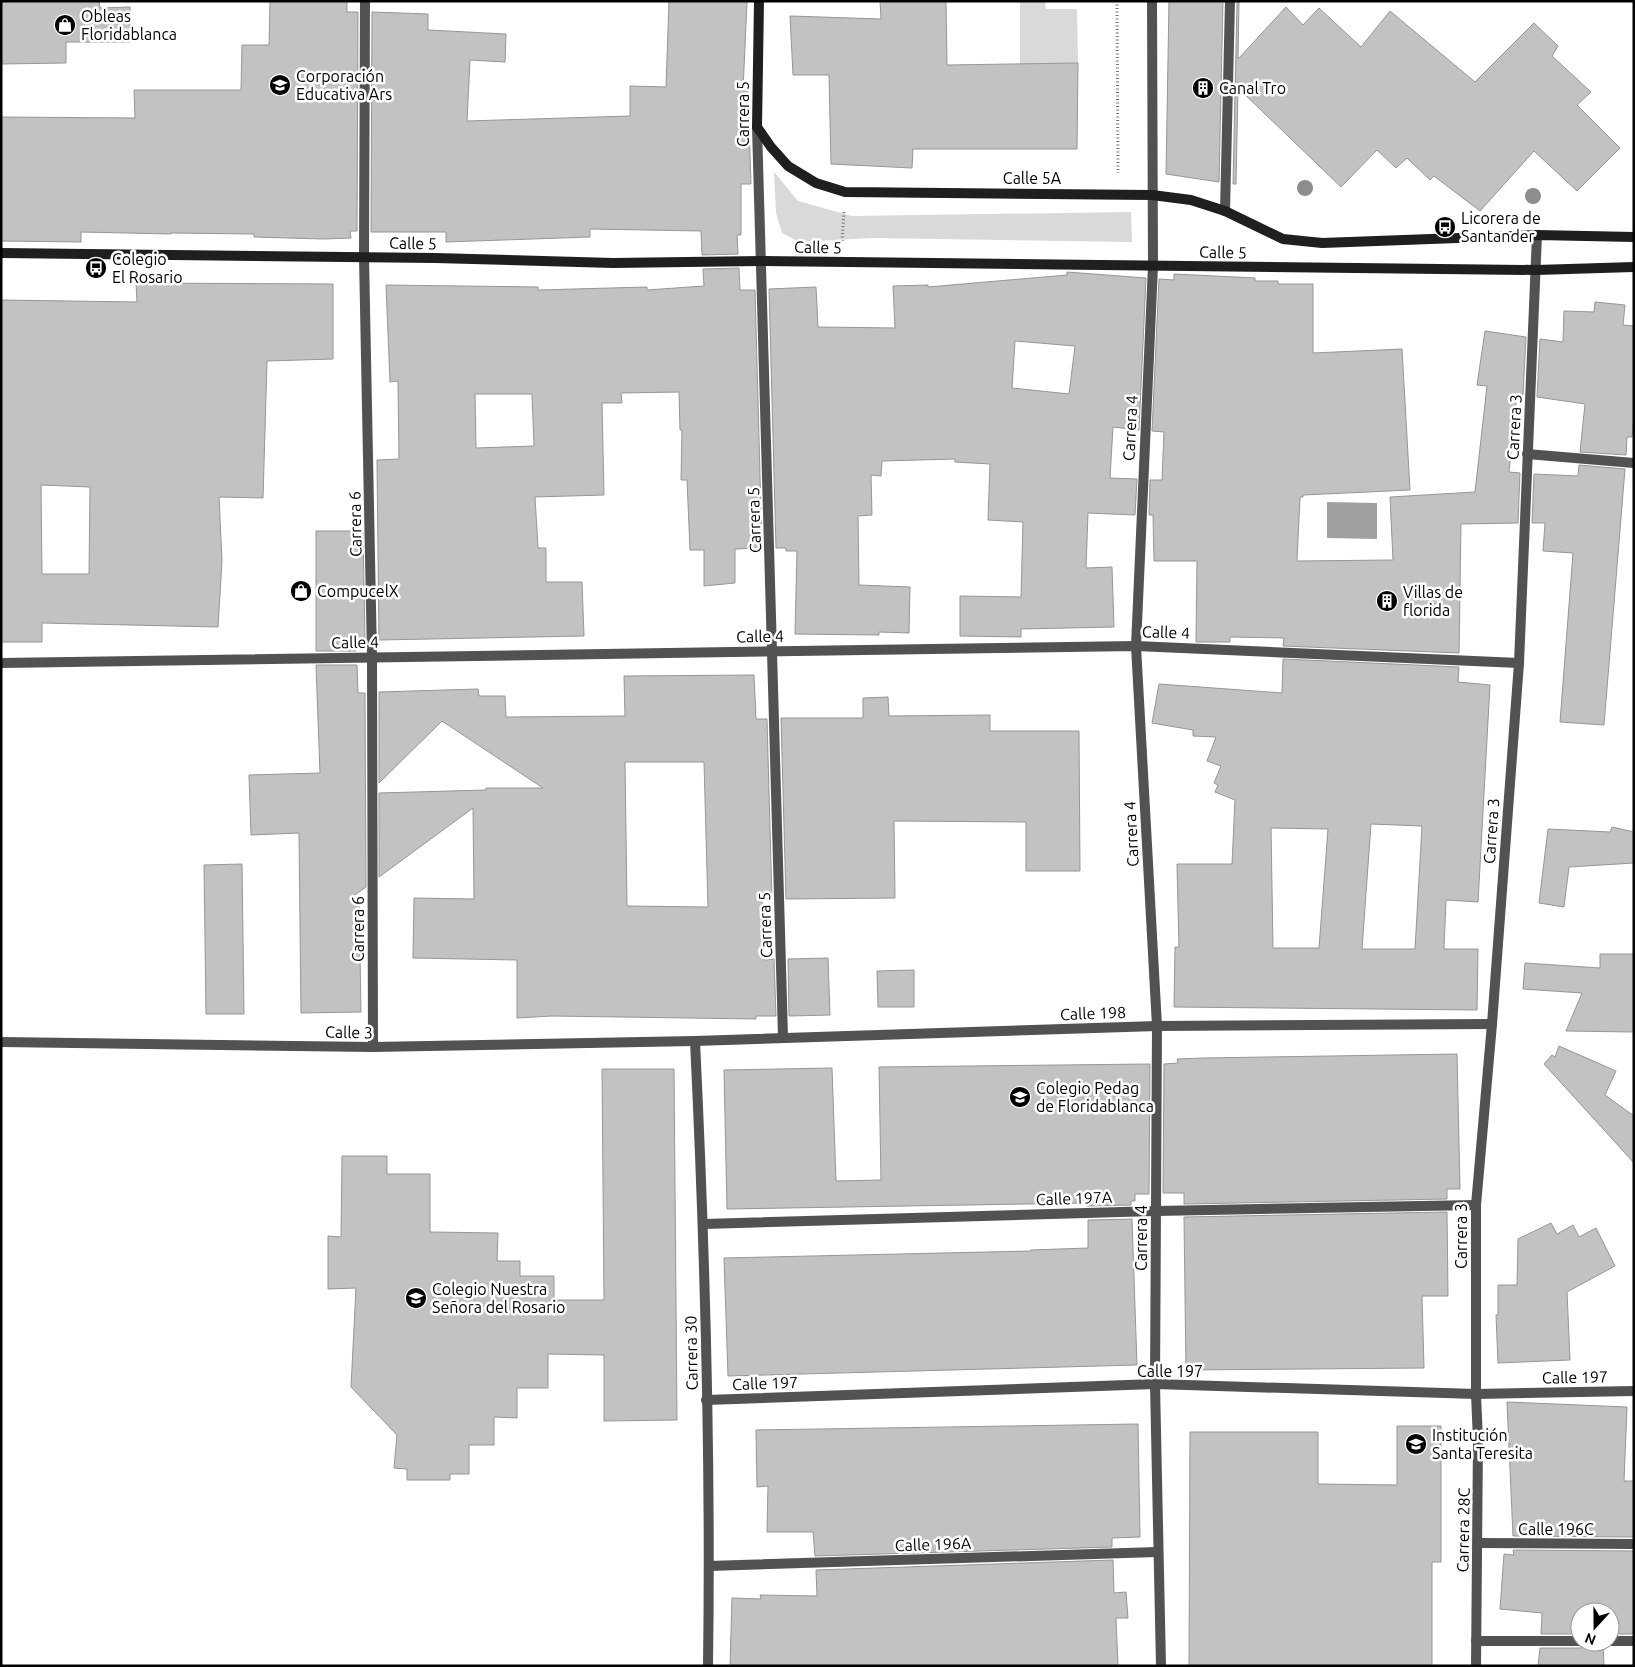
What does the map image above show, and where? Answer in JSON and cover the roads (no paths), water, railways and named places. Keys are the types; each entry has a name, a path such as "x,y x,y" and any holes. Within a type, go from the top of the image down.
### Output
{"main road":[{"name":"Carrera 5","path":"758,127 759,1"},
{"name":"Calle 5A","path":"758,127 771,147 788,166 816,183 845,192 1152,195 1191,200 1225,211 1283,238 1322,244 1537,235"},
{"path":"1537,235 1634,237"},
{"name":"Calle 5","path":"1,253 364,257 613,263 761,261 1536,270 1634,267"}],"street":[{"name":"Carrera 6","path":"365,1 364,257 372,656 373,1047"},
{"name":"Carrera 4","path":"1152,1 1153,266 1136,646 1157,1026 1155,1384 1157,1552 1161,1666"},
{"path":"1225,211 1230,1"},
{"name":"Carrera 5","path":"758,127 783,1037"},
{"name":"Carrera 3","path":"1476,1394 1476,1205 1520,663 1537,235"},
{"path":"1527,454 1634,462"},
{"name":"Calle 4","path":"1,663 1136,646 1520,663"},
{"name":"Calle 198","path":"695,1041 1157,1026 1492,1024"},
{"name":"Calle 3","path":"1,1042 373,1047 695,1041"},
{"name":"Carrera 30","path":"695,1041 704,1224 709,1566 708,1666"},
{"name":"Calle 197A","path":"704,1224 1156,1211 1476,1205"},
{"name":"Calle 197","path":"706,1400 1155,1384 1476,1394 1634,1391"},
{"name":"Carrera 28C","path":"1476,1394 1478,1441 1476,1666"},
{"name":"Calle 196C","path":"1478,1543 1634,1544"},
{"name":"Calle 196A","path":"709,1566 1157,1552"},
{"path":"1476,1641 1570,1641"},
{"path":"1620,1641 1634,1641"}],"place":[{"name":"Obleas Floridablanca","path":"65,25"},
{"name":"Corporación Educativa Ars","path":"280,85"},
{"name":"Canal Tro","path":"1203,88"},
{"name":"Licorera de Santander","path":"1445,227"},
{"name":"Colegio El Rosario","path":"96,268"},
{"name":"CompucelX","path":"301,591"},
{"name":"Villas de florida","path":"1387,601"},
{"name":"Colegio Pedag de Floridablanca","path":"1020,1097"},
{"name":"Colegio Nuestra Señora del Rosario","path":"416,1298"},
{"name":"Institución Santa Teresita","path":"1416,1444"}]}
